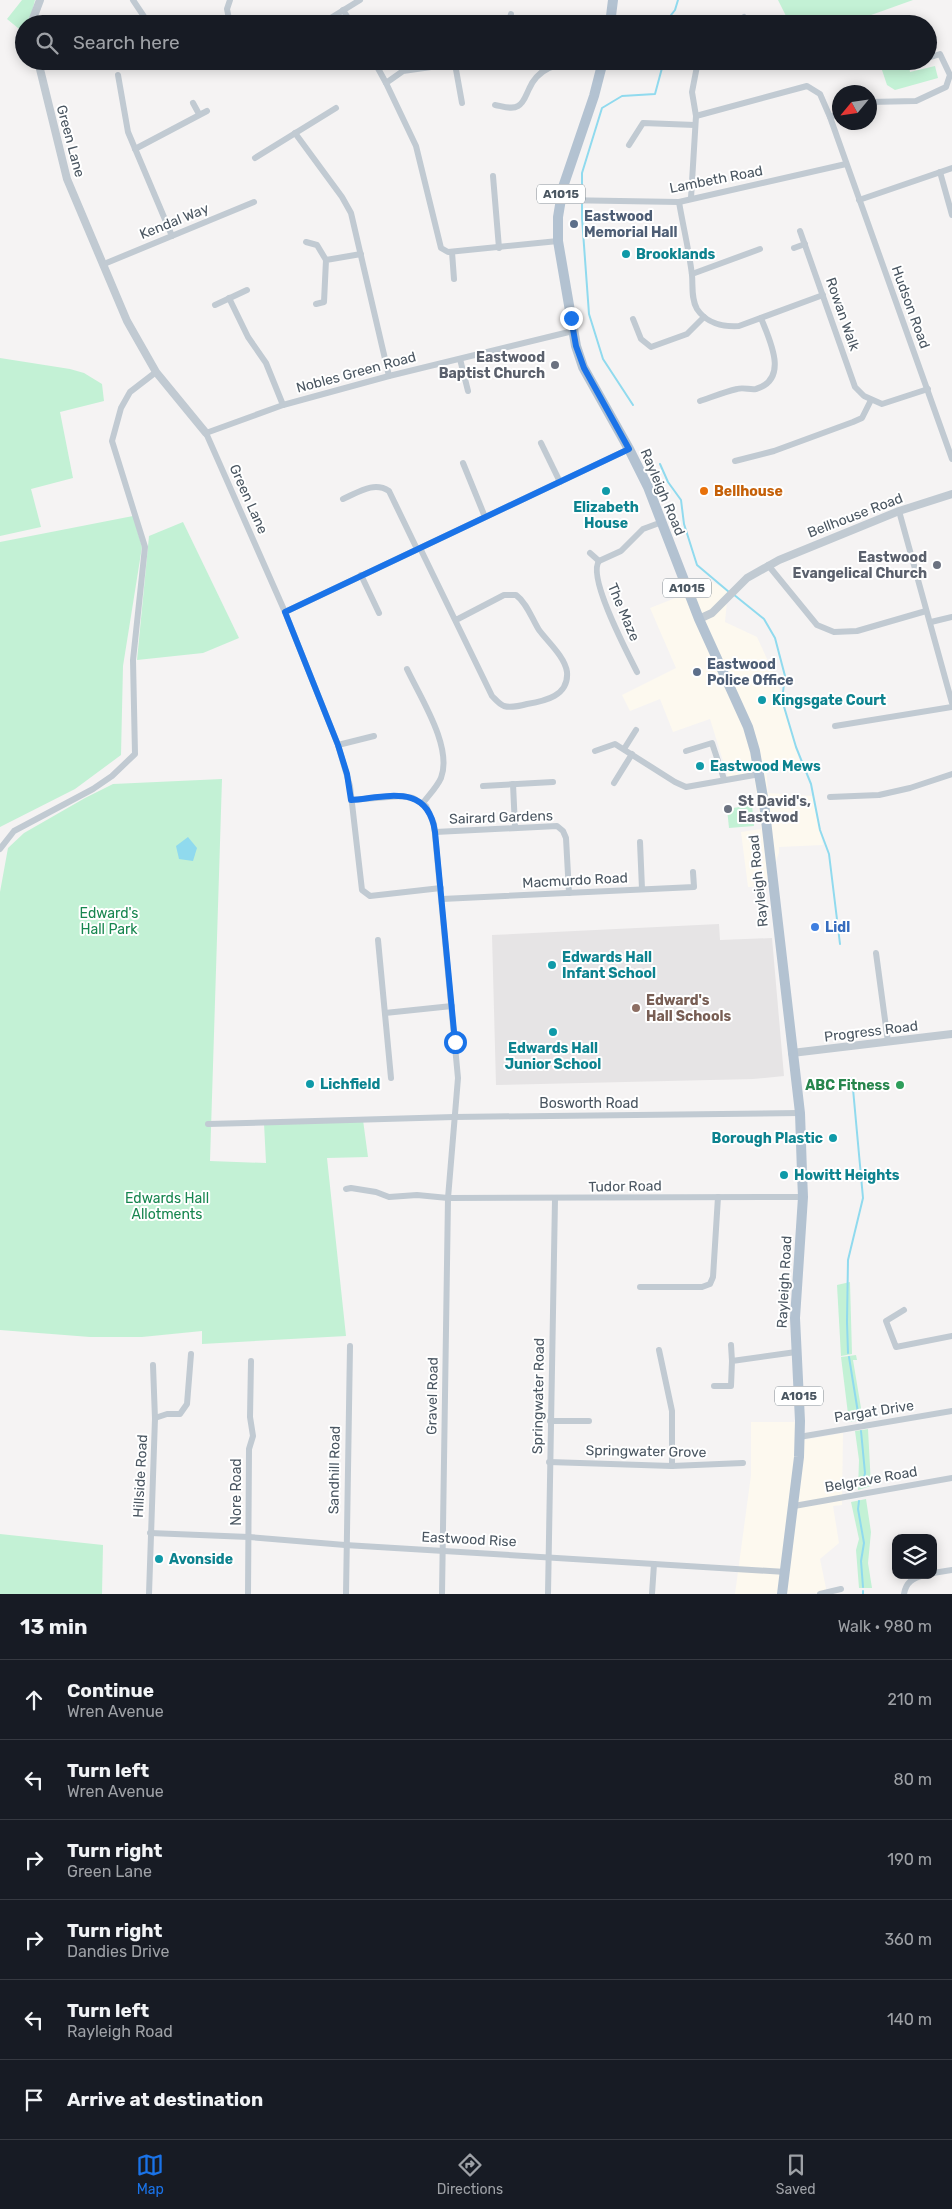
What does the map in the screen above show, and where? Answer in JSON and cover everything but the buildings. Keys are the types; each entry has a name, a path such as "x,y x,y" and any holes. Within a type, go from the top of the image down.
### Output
{"main road":[{"path":"611,15 613,0"},
{"name":"Rayleigh Road","path":"601,70 560,200 558,241 573,332 584,368 648,487 699,619 748,727 760,774 800,1113 803,1197 795,1318 799,1437 794,1506 782,1594"}],"street":[{"path":"35,15 40,0"},
{"path":"133,0 143,15"},
{"path":"228,15 227,9 230,0"},
{"path":"335,15 360,0"},
{"path":"343,10 346,15"},
{"path":"877,102 916,101 946,87 950,75 940,54 937,55"},
{"name":"Green Lane","path":"40,70 68,179 127,321 156,372 206,433 285,612 338,745 347,774 361,886 364,892 374,896 441,888"},
{"path":"379,70 416,146 442,248 452,252 558,241"},
{"path":"386,83 403,71 410,70"},
{"path":"456,70 462,104"},
{"path":"495,105 516,107 521,104 533,80 544,70"},
{"path":"691,198 696,116 692,92 696,70"},
{"path":"118,75 128,132 172,236"},
{"name":"Hudson Road","path":"696,116 807,86 820,94 830,117 952,459"},
{"path":"193,102 199,114"},
{"path":"255,158 336,108"},
{"path":"135,149 207,111"},
{"path":"629,145 643,123 695,125"},
{"path":"295,133 342,196 351,213 389,376"},
{"name":"Lambeth Road","path":"560,200 679,202 846,164"},
{"path":"859,200 952,168"},
{"path":"940,172 952,215"},
{"path":"493,176 499,248"},
{"name":"Kendal Way","path":"104,264 254,202"},
{"path":"679,202 692,274 693,295 697,308 704,317 726,326 739,326 823,295"},
{"name":"Rowan Walk","path":"800,231 855,387 871,400"},
{"path":"306,242 317,244 326,260 324,302 316,304"},
{"path":"748,244 751,252"},
{"path":"794,248 805,244"},
{"path":"692,274 760,249"},
{"path":"452,252 454,279"},
{"path":"326,260 361,254"},
{"path":"215,305 247,290"},
{"path":"229,298 248,337 266,363 283,405"},
{"path":"633,319 640,340 651,347 687,334 704,317"},
{"path":"700,401 739,388 755,389 768,383 774,372 775,357 761,318"},
{"name":"Nobles Green Road","path":"206,433 283,405 389,376 573,332"},
{"path":"460,359 468,391"},
{"path":"0,849 14,831 93,789 112,776 135,754 133,660 146,547 112,441 121,408 130,392 156,372"},
{"path":"735,461 774,451 862,418 871,400 882,404 928,389"},
{"path":"541,443 560,482"},
{"path":"285,612 629,449"},
{"path":"464,463 486,517"},
{"path":"343,499 373,486 382,486 389,491 456,620 492,696 501,705 512,707 545,701 562,690 566,677 565,665 516,595 504,595 456,620"},
{"name":"Bellhouse Road","path":"699,619 712,613 736,587 752,574 768,565 797,551 899,511 952,494"},
{"path":"899,511 952,703"},
{"path":"590,553 599,561 621,551 643,529 662,522"},
{"name":"The Maze","path":"599,561 596,568 597,580 613,625 637,672"},
{"path":"768,565 817,625 834,632 857,631 926,611"},
{"path":"361,576 379,614"},
{"path":"930,622 952,617"},
{"path":"351,800 401,796 413,798 423,803 441,777 445,755 441,741 407,669"},
{"path":"835,726 952,707"},
{"path":"624,750 636,730"},
{"path":"338,745 374,736"},
{"path":"686,751 712,742 724,779"},
{"path":"595,750 614,744 686,788 724,779 760,774"},
{"path":"614,783 632,754"},
{"path":"830,797 879,795 910,788 952,774"},
{"path":"482,786 553,782"},
{"path":"513,784 515,827"},
{"name":"Gravel Road","path":"423,803 432,816 435,832 458,1078 448,1198 442,1594"},
{"name":"Sairard Gardens","path":"435,832 553,825 561,828 566,838 569,893"},
{"path":"640,842 642,889"},
{"name":"Macmurdo Road","path":"442,900 694,887 693,872"},
{"path":"378,940 391,1078"},
{"path":"876,953 888,1042"},
{"path":"385,1013 452,1006"},
{"name":"Progress Road","path":"792,1053 952,1034"},
{"name":"Bosworth Road","path":"208,1124 454,1117 800,1113"},
{"name":"Tudor Road","path":"346,1189 368,1191 391,1197 417,1195 448,1198 803,1197"},
{"path":"640,1287 702,1287 710,1284 713,1277 718,1197"},
{"name":"Springwater Road","path":"548,1594 555,1199"},
{"path":"904,1310 886,1321 896,1347 952,1336"},
{"path":"714,1386 730,1386 731,1345"},
{"name":"Sandhill Road","path":"346,1594 345,1545 350,1346"},
{"path":"659,1350 672,1411 672,1466"},
{"path":"732,1361 796,1352"},
{"name":"Hillside Road","path":"149,1594 155,1419 167,1414 180,1414 187,1404 191,1354"},
{"name":"Nore Road","path":"248,1594 249,1449 253,1436 250,1417 251,1361"},
{"path":"153,1365 155,1419"},
{"name":"Pargat Drive","path":"799,1437 952,1411"},
{"path":"550,1421 589,1421"},
{"name":"Springwater Grove","path":"549,1462 672,1466 743,1463"},
{"name":"Belgrave Road","path":"794,1506 952,1478"},
{"name":"Eastwood Rise","path":"150,1534 249,1537 345,1545 550,1556 786,1572"},
{"path":"652,1594 654,1564"},
{"path":"937,1572 952,1570"},
{"path":"904,1594 907,1585 912,1579"},
{"path":"820,1594 841,1589"}],"shaded area":[{"path":"706,578 728,591 725,622 757,637 778,683 800,763 766,767 768,793 812,796 823,845 779,847 779,853 767,886 748,887 741,832 761,829 754,775 729,780 710,719 673,732 660,699 630,711 622,695 676,668 650,608 683,595"},
{"name":"Edward's Hall Schools","path":"719,924 720,940 772,938 784,1076 753,1079 496,1085 492,935"},
{"path":"751,1422 797,1422 798,1441 843,1433 842,1505 833,1506 839,1543 820,1559 827,1593 735,1594 751,1475"}],"green space":[{"path":"22,0 35,0 31,15 15,15 15,26 7,19"},
{"path":"778,0 913,0 871,15 786,15"},
{"path":"882,70 910,70 910,72 936,70 938,78 895,90 887,85"},
{"path":"0,358 84,373 102,384 104,401 60,412 73,478 31,489 41,527 0,536"},
{"path":"133,516 142,547 123,666 121,755 75,789 0,827 0,542"},
{"path":"183,522 239,638 203,653 137,660 149,536"},
{"name":"Edward's Hall Park","path":"222,779 210,1161 266,1163 264,1123 363,1120 368,1157 327,1158 346,1336 202,1344 202,1331 142,1337 90,1337 0,1330 0,892 8,848 24,833 113,784"},
{"path":"752,805 754,826 729,828 727,809"},
{"path":"850,1282 852,1354 841,1356 837,1285"},
{"path":"856,1355 857,1360 853,1360 863,1420 849,1422 841,1357"},
{"path":"868,1429 871,1486 858,1490 859,1460 855,1431"},
{"path":"866,1499 871,1532 868,1563 872,1588 859,1588 856,1550 859,1539 851,1502"},
{"path":"0,1534 103,1545 102,1594 0,1594"}],"water":[{"path":"188,837 197,848 193,861 179,859 176,846"}],"waterway":[{"path":"671,15 678,0"},
{"path":"633,405 603,359 589,314 582,218 582,173 602,108 622,96 655,94 661,70"},
{"path":"660,464 668,482 681,500 684,524 697,565 729,592"},
{"path":"733,594 764,619 775,638 785,676 782,700 796,747 811,784 820,830 829,854 840,944"},
{"path":"848,1353 848,1260 863,1198 852,1078"},
{"path":"849,1357 859,1419"},
{"path":"861,1431 865,1473 862,1487"},
{"path":"859,1501 858,1509 864,1543 861,1561 863,1587"}],"place":[{"name":"Eastwood Memorial Hall","path":"574,224"},
{"name":"Brooklands","path":"626,254"},
{"name":"Eastwood Baptist Church","path":"555,365"},
{"name":"Elizabeth House","path":"606,491"},
{"name":"Bellhouse","path":"704,491"},
{"name":"Eastwood Evangelical Church","path":"937,565"},
{"name":"Eastwood Police Office","path":"697,672"},
{"name":"Kingsgate Court","path":"762,700"},
{"name":"Eastwood Mews","path":"700,766"},
{"name":"St David's, Eastwod","path":"728,809"},
{"name":"Lidl","path":"815,927"},
{"name":"Edwards Hall Infant School","path":"552,965"},
{"name":"Edward's Hall Schools","path":"636,1008"},
{"name":"Edwards Hall Junior School","path":"553,1032"},
{"name":"Lichfield","path":"310,1084"},
{"name":"ABC Fitness","path":"900,1085"},
{"name":"Borough Plastic","path":"833,1138"},
{"name":"Howitt Heights","path":"784,1175"},
{"name":"Avonside","path":"159,1559"}],"route":[{"path":"455,1042 432,816 423,803 408,797 351,800 350,786 338,745 285,612 629,449 584,368 576,346 571,318"}],"park label":[{"name":"Edwards Hall Allotments","path":"167,1206"}]}
